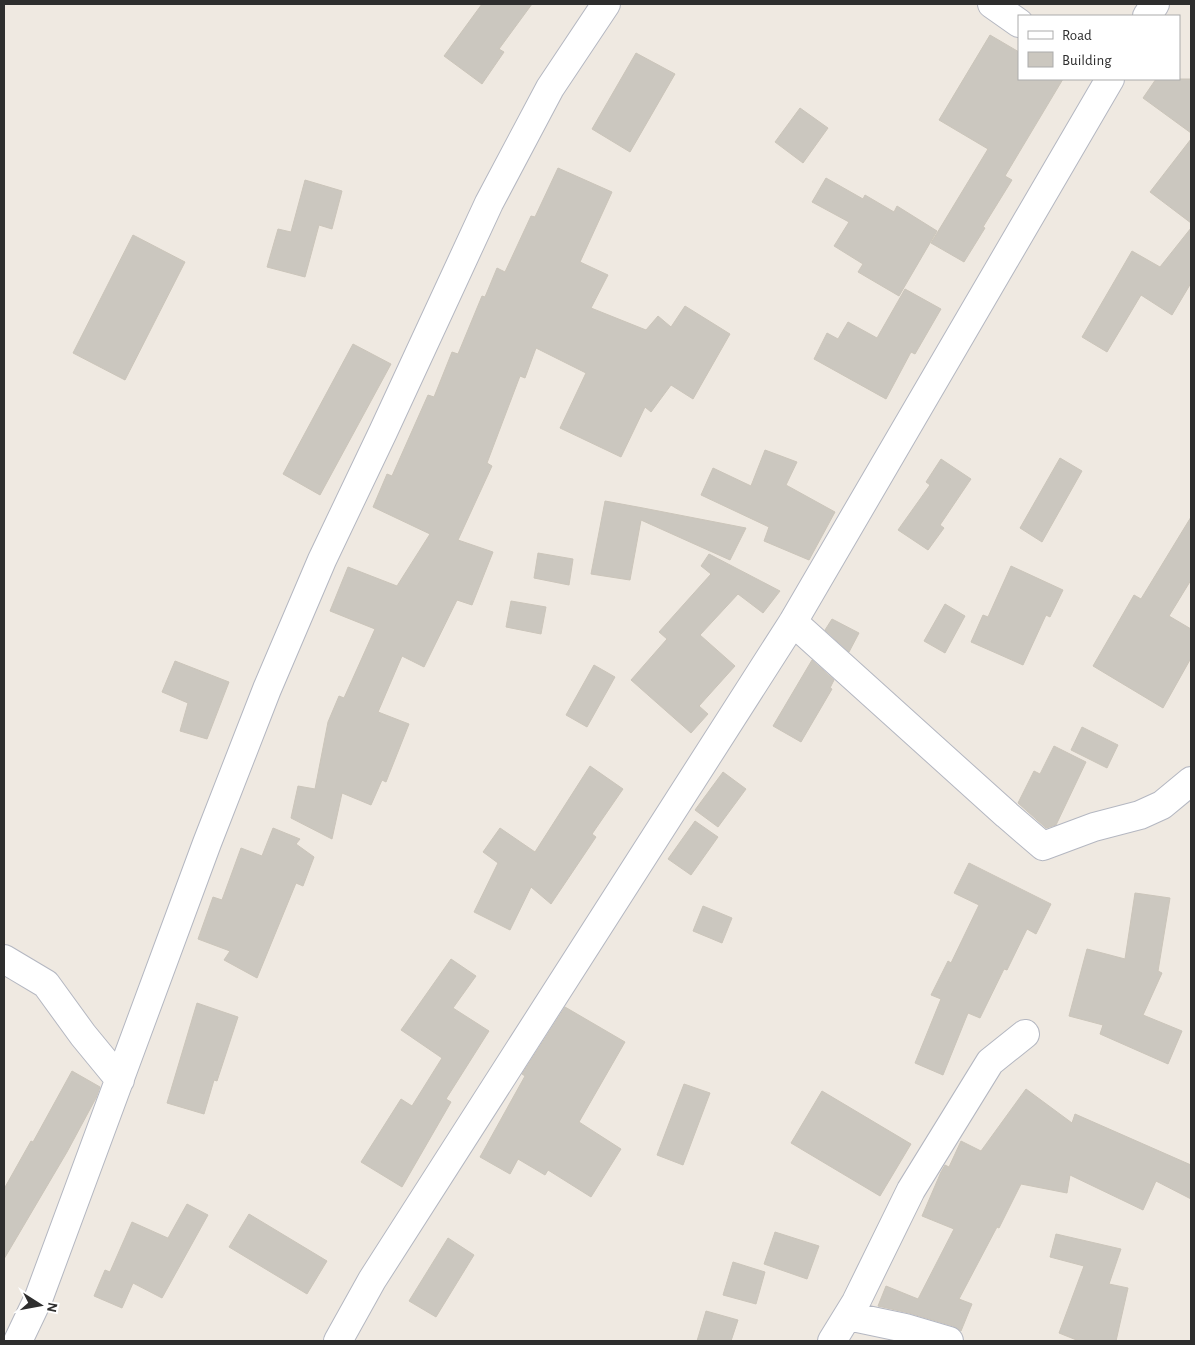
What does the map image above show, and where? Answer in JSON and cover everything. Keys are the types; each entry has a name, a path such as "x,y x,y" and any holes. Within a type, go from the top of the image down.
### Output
{"street":[{"path":"18,1341 38,1297 207,843 267,688 322,560 489,203 550,88 606,4"},
{"path":"992,4 1018,22"},
{"path":"1148,15 1155,4"},
{"path":"338,1341 372,1280 794,622 1104,81"},
{"path":"794,622 1043,846 1094,827 1140,815 1162,805 1191,781"},
{"path":"4,958 46,984 83,1035 120,1080"},
{"path":"832,1341 856,1302 911,1190 990,1062 1025,1034"},
{"path":"848,1316 905,1328 949,1341"}],"building":[{"path":"482,4 532,4 499,49 504,52 482,84 444,56"},
{"path":"990,35 1018,51 1018,80 1062,80 1005,176 1012,180 964,262 931,243 988,149 939,120"},
{"path":"636,53 675,74 630,152 592,129"},
{"path":"1191,79 1191,133 1143,98 1155,80"},
{"path":"800,108 828,128 803,163 775,142"},
{"path":"1191,139 1191,223 1150,192"},
{"path":"558,168 612,192 580,262 608,275 591,308 646,330 658,316 671,327 685,306 730,334 693,399 671,385 651,412 645,407 621,457 560,428 586,373 536,348 525,378 520,376 487,463 492,466 458,540 493,552 472,605 457,600 424,667 402,656 378,712 409,724 386,782 382,780 371,805 342,793 332,839 291,818 298,786 315,789 328,722 339,696 344,698 375,629 330,611 348,567 397,586 430,534 373,507 387,474 392,476 428,395 434,397 452,352 458,354 482,296 485,297 497,268 505,272 531,216 535,217"},
{"path":"826,178 863,199 865,195 894,212 897,206 937,231 899,296 858,272 863,264 834,246 849,222 812,202"},
{"path":"305,180 342,191 332,229 319,225 305,277 267,267 278,229 291,232"},
{"path":"1191,228 1191,283 1172,315 1141,295 1107,352 1082,337 1132,251 1160,267"},
{"path":"133,235 185,262 125,380 73,353"},
{"path":"905,289 941,309 915,354 911,352 886,399 814,359 827,333 838,339 848,322 877,338"},
{"path":"353,344 391,364 320,495 283,474"},
{"path":"765,450 797,462 786,485 835,512 809,560 764,541 769,527 701,495 713,468 751,486"},
{"path":"1060,458 1082,471 1042,542 1020,528"},
{"path":"941,459 971,479 940,525 944,528 928,550 898,530 930,485 926,482"},
{"path":"605,501 746,528 730,560 641,520 630,580 591,574"},
{"path":"1191,517 1191,580 1169,616 1191,629 1191,658 1163,708 1093,666 1134,595 1141,599"},
{"path":"538,553 573,559 569,585 534,578"},
{"path":"709,554 780,591 763,613 738,594 700,635 735,666 699,706 708,714 691,733 631,680 667,639 659,632 711,574 701,566"},
{"path":"1011,566 1063,590 1050,617 1046,615 1023,665 971,642 983,615 988,617"},
{"path":"511,601 546,607 541,634 506,627"},
{"path":"945,604 965,616 945,653 924,641"},
{"path":"832,619 859,633 849,652 825,630"},
{"path":"812,660 834,680 830,688 832,689 801,742 773,726"},
{"path":"175,661 229,682 207,739 180,731 188,703 162,692"},
{"path":"594,665 615,677 587,727 566,715"},
{"path":"1082,727 1118,745 1107,768 1071,750"},
{"path":"1054,746 1086,762 1056,825 1046,828 1018,803 1034,771 1040,774"},
{"path":"590,766 623,789 592,834 596,837 551,904 531,887 510,930 474,912 498,863 483,852 500,828 535,852"},
{"path":"723,772 746,789 718,827 695,810"},
{"path":"695,821 718,837 691,875 668,859"},
{"path":"273,828 300,839 296,844 314,857 303,886 296,883 257,978 224,960 230,951 198,939 213,897 222,900 241,848 262,856"},
{"path":"969,863 1051,904 1036,934 1027,929 1007,970 1004,969 980,1018 968,1013 943,1075 915,1063 941,999 931,995 948,961 951,963 979,905 954,893"},
{"path":"1135,893 1170,898 1158,971 1162,973 1143,1015 1182,1031 1168,1064 1100,1034 1103,1025 1069,1016 1087,949 1125,959"},
{"path":"703,906 732,918 722,943 693,931"},
{"path":"451,959 476,976 453,1008 489,1031 446,1099 451,1102 402,1187 361,1162 401,1099 412,1106 442,1058 401,1030"},
{"path":"197,1003 238,1017 217,1081 214,1080 204,1114 167,1103"},
{"path":"565,1007 625,1042 579,1122 621,1149 591,1197 548,1170 545,1175 518,1159 510,1174 480,1157 525,1076 522,1074"},
{"path":"72,1071 100,1087 67,1152 4,1259 4,1189 31,1141 33,1142"},
{"path":"684,1084 710,1093 683,1165 657,1155"},
{"path":"1026,1089 1072,1123 1075,1114 1191,1165 1191,1199 1156,1181 1143,1210 1070,1175 1067,1193 1021,1184 999,1228 997,1227 959,1299 972,1304 961,1331 953,1326 878,1306 886,1286 918,1299 954,1229 922,1216 941,1172 945,1165 949,1167 961,1141 981,1151"},
{"path":"822,1091 911,1144 880,1196 791,1143"},
{"path":"187,1204 208,1215 162,1298 133,1283 122,1308 94,1296 105,1270 110,1272 132,1222 170,1239 168,1238"},
{"path":"249,1214 327,1261 307,1294 229,1247"},
{"path":"775,1232 819,1246 807,1279 764,1264"},
{"path":"1056,1234 1121,1249 1109,1284 1128,1288 1116,1341 1079,1341 1059,1333 1084,1266 1050,1257"},
{"path":"448,1238 474,1255 436,1317 409,1301"},
{"path":"733,1262 765,1272 756,1304 723,1295"},
{"path":"706,1311 738,1320 731,1341 697,1341"}]}
